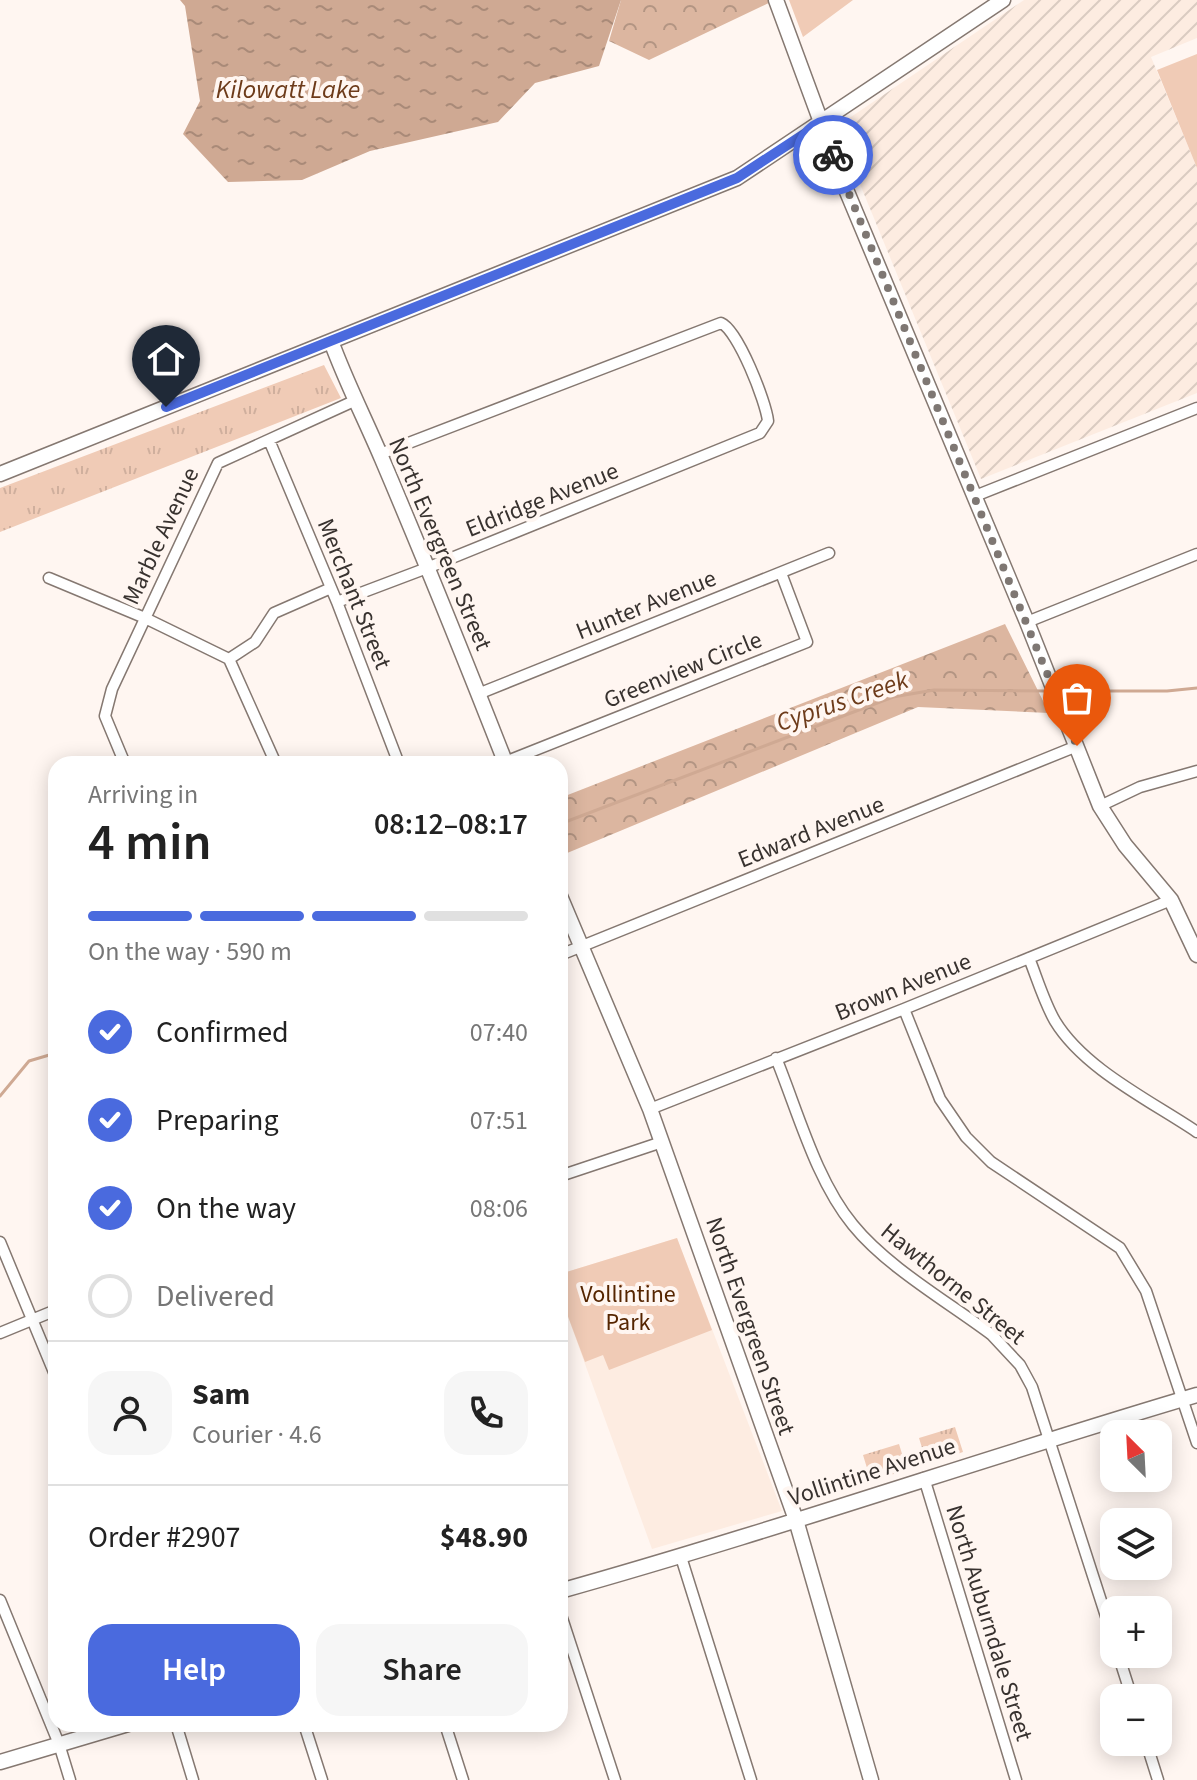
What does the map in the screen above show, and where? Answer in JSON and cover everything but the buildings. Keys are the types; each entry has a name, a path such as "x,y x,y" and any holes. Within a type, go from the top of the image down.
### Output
{"street":[{"path":"776,0 821,123 1100,806 1125,845 1171,900 1197,955"},
{"path":"0,474 737,178 1003,0"},
{"name":"Eldridge Avenue","path":"337,602 760,433 768,421 738,341 728,326 721,323 380,454"},
{"name":"North Evergreen Street","path":"331,341 503,756"},
{"name":"Marble Avenue","path":"122,756 105,716 112,689 218,463 354,401"},
{"path":"975,496 1197,408"},
{"name":"Merchant Street","path":"269,440 337,602 396,756"},
{"name":"Hunter Avenue","path":"478,694 829,553"},
{"path":"1027,622 1197,554"},
{"name":"Greenview Circle","path":"523,756 807,642 781,573"},
{"path":"49,578 145,618 229,659 272,756"},
{"path":"229,659 255,642 274,613 331,588"},
{"name":"Edward Avenue","path":"568,952 1077,746"},
{"path":"1100,806 1140,787 1197,771"},
{"name":"Brown Avenue","path":"650,1109 1171,900"},
{"name":"North Evergreen Street","path":"568,914 650,1109 796,1520 871,1780"},
{"path":"1029,958 1054,1020 1075,1047 1197,1132"},
{"path":"904,1009 940,1099 966,1137 991,1162 1120,1248 1146,1291 1190,1397 1197,1443"},
{"name":"Hawthorne Street","path":"776,1058 824,1179 839,1206 874,1247 1004,1346 1020,1365 1032,1387 1050,1438 1100,1597"},
{"path":"568,1173 662,1142"},
{"path":"0,1242 48,1357"},
{"path":"0,1333 48,1313"},
{"name":"Vollintine Avenue","path":"568,1589 681,1557 1050,1438 1190,1397"},
{"name":"North Auburndale Street","path":"924,1478 1016,1780"},
{"path":"681,1557 751,1780"},
{"path":"0,1600 48,1717"},
{"path":"568,1636 615,1780"},
{"path":"54,1732 70,1780"},
{"path":"0,1762 100,1732"},
{"path":"178,1732 193,1780"},
{"path":"307,1732 322,1780"},
{"path":"448,1732 463,1780"},
{"path":"1150,1756 1158,1780"}],"shaded area":[{"path":"1024,0 1197,0 1197,38 1151,57 1197,168 1197,393 981,479 839,133 839,125"},
{"path":"677,1238 782,1511 652,1549 568,1317 568,1272"}],"green space":[{"path":"621,0 775,0 649,60 609,41"},
{"path":"789,0 853,0 803,37"},
{"path":"1197,54 1197,168 1157,70"},
{"path":"324,365 341,398 0,532 0,488"},
{"path":"1005,624 1049,713 918,707 568,853 568,795"},
{"name":"Vollintine Park","path":"677,1238 712,1330 609,1370 603,1355 585,1362 568,1316 568,1272"},
{"path":"955,1427 963,1452 927,1464 919,1438"},
{"path":"899,1444 907,1470 871,1481 863,1455"}],"water":[{"name":"Kilowatt Lake","path":"180,0 621,0 599,66 535,83 498,122 370,151 302,180 228,182 183,134 200,101 185,6"}],"waterway":[{"name":"Cyprus Creek","path":"1060,691 1197,688"},
{"name":"Cyprus Creek","path":"568,821 893,697 934,690 1048,691"},
{"path":"0,1096 29,1061 48,1055"}],"way so far":[{"path":"833,155 1077,746"}],"route":[{"path":"166,407 737,178 821,123 833,155"}]}
